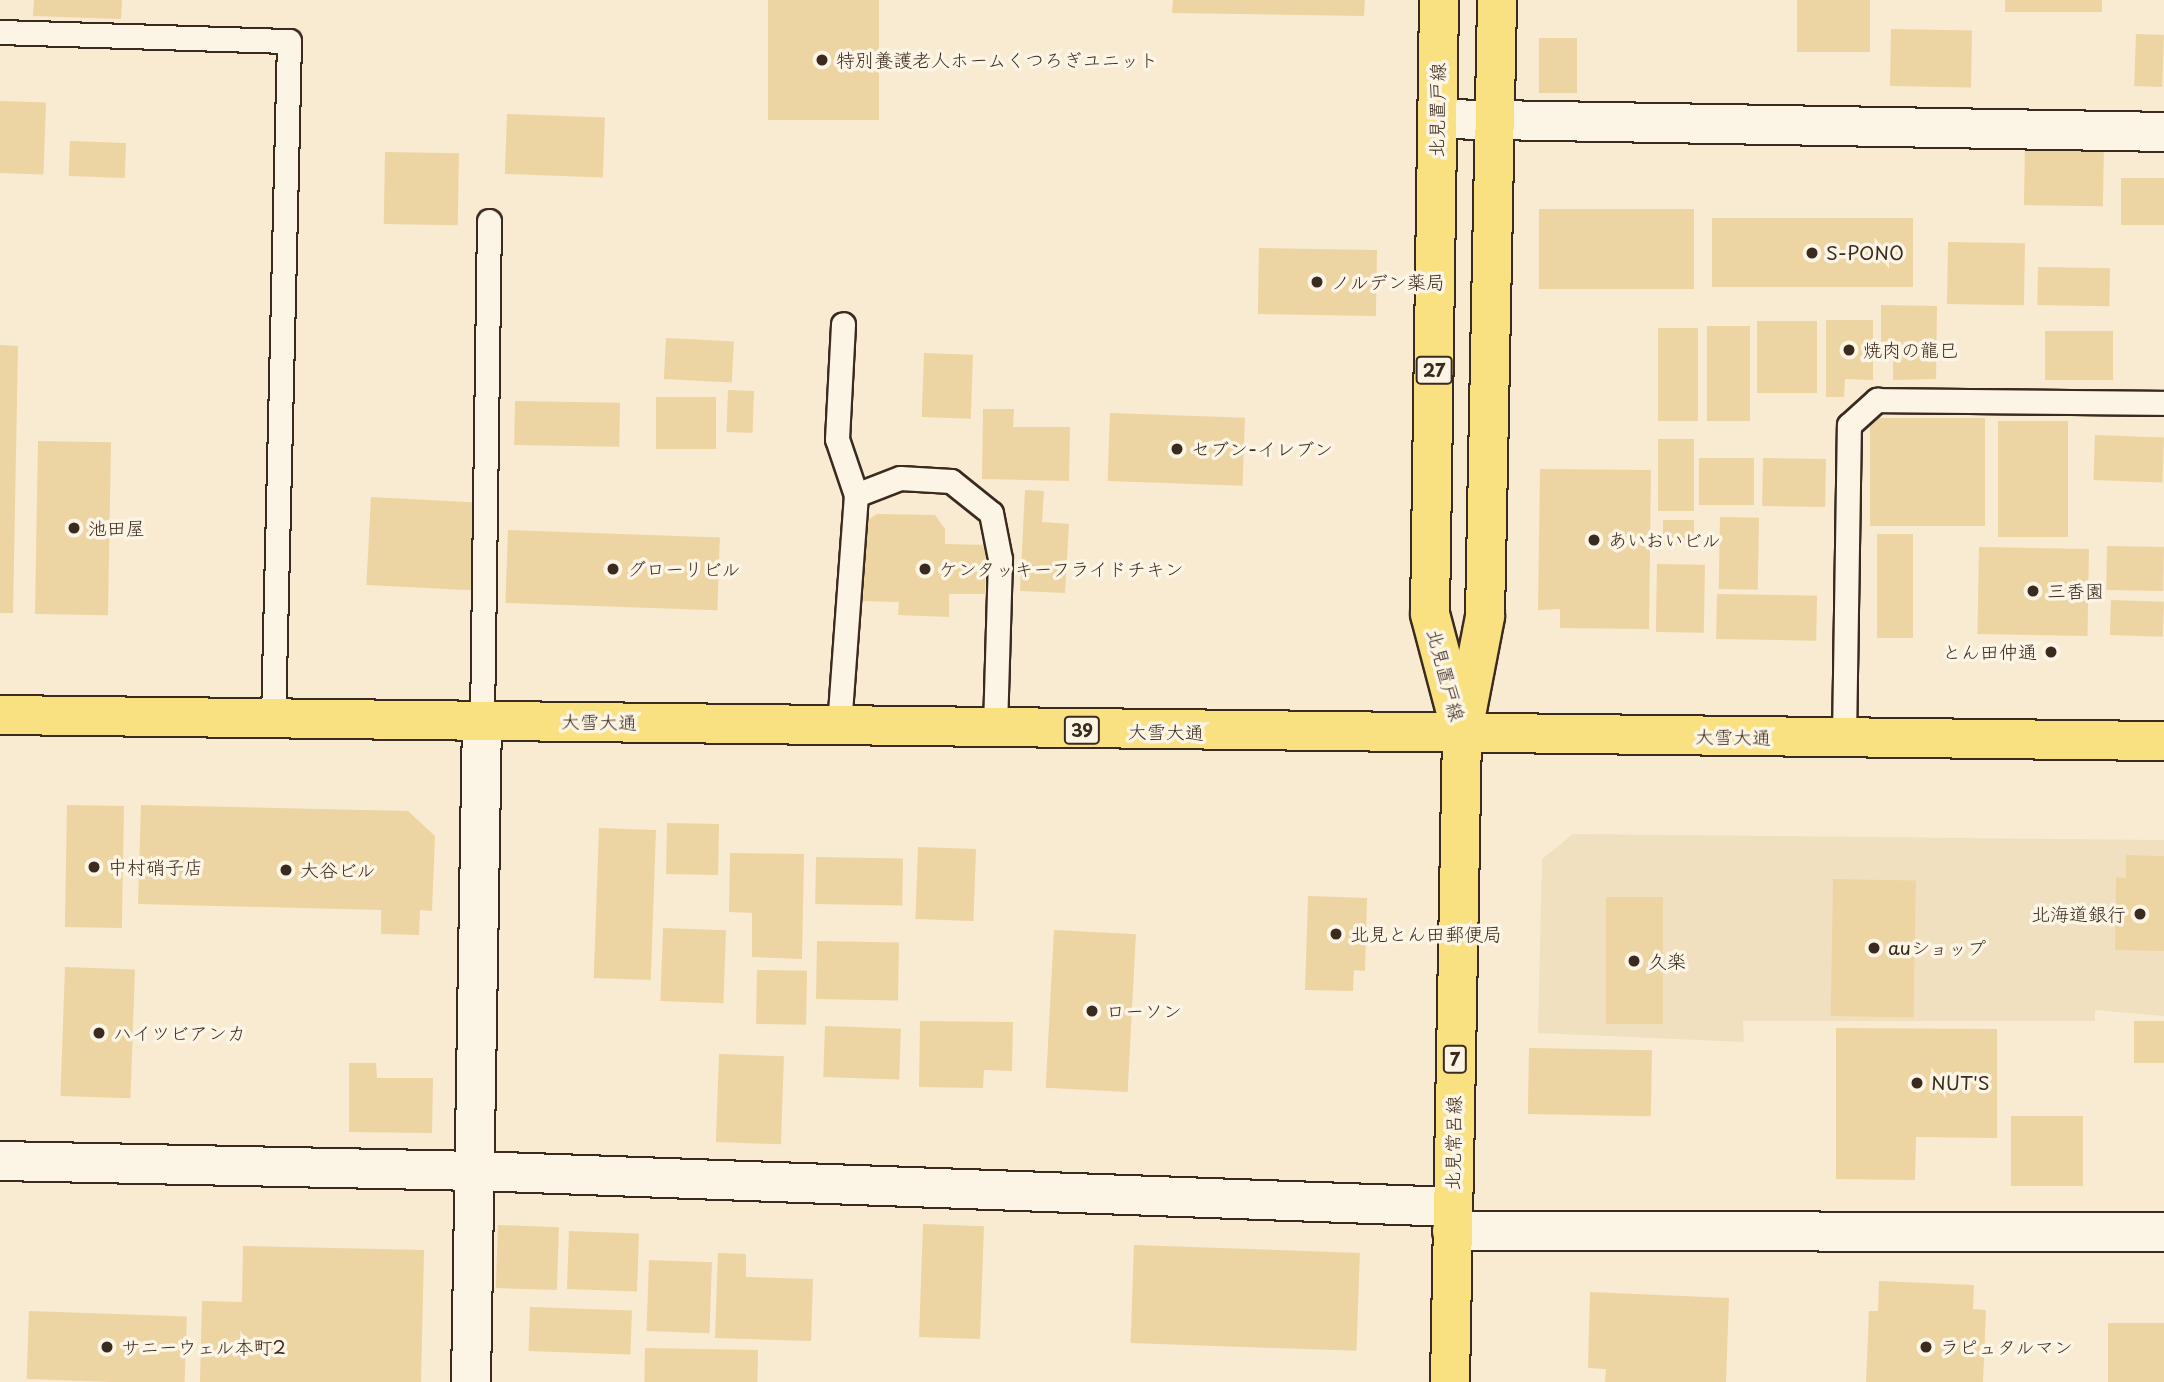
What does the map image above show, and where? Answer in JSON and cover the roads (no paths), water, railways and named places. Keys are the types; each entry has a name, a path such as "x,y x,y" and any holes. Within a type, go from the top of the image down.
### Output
{"main road":[{"name":"北見置戸線","path":"1439,0 1430,614 1462,736"},
{"name":"北見置戸線","path":"1462,736 1485,616 1497,0"},
{"name":"大雪大通","path":"0,715 1462,736 2164,741"},
{"name":"北見常呂線","path":"1450,1382 1462,736"}],"street":[{"path":"1437,119 2164,132"},
{"path":"471,1382 482,720"},
{"path":"0,1161 476,1171 1452,1219 2164,1232"}],"lane":[{"path":"0,32 289,41 273,719"},
{"path":"482,720 489,221"},
{"path":"839,726 856,495 837,439 843,324"},
{"path":"1844,737 1849,425 1877,400 2164,403"},
{"path":"856,495 900,478 951,481 991,513 1000,559 995,729"}],"place":[{"name":"特別養護老人ホームくつろぎユニット","path":"822,60"},
{"name":"S-PONO","path":"1812,253"},
{"name":"ノルデン薬局","path":"1317,282"},
{"name":"焼肉の龍巳","path":"1849,350"},
{"name":"セブン-イレブン","path":"1177,449"},
{"name":"池田屋","path":"74,528"},
{"name":"あいおいビル","path":"1594,540"},
{"name":"グローリビル","path":"613,569"},
{"name":"ケンタッキーフライドチキン","path":"925,569"},
{"name":"三香園","path":"2033,591"},
{"name":"とん田仲通","path":"2051,652"},
{"name":"中村硝子店","path":"94,867"},
{"name":"大谷ビル","path":"286,870"},
{"name":"北海道銀行","path":"2140,914"},
{"name":"北見とん田郵便局","path":"1336,934"},
{"name":"auショップ","path":"1874,948"},
{"name":"久楽","path":"1634,961"},
{"name":"ローソン","path":"1092,1011"},
{"name":"ハイツビアンカ","path":"99,1033"},
{"name":"NUT'S","path":"1917,1083"},
{"name":"サニーウェル本町2","path":"107,1347"},
{"name":"ラピュタルマン","path":"1926,1347"}]}
